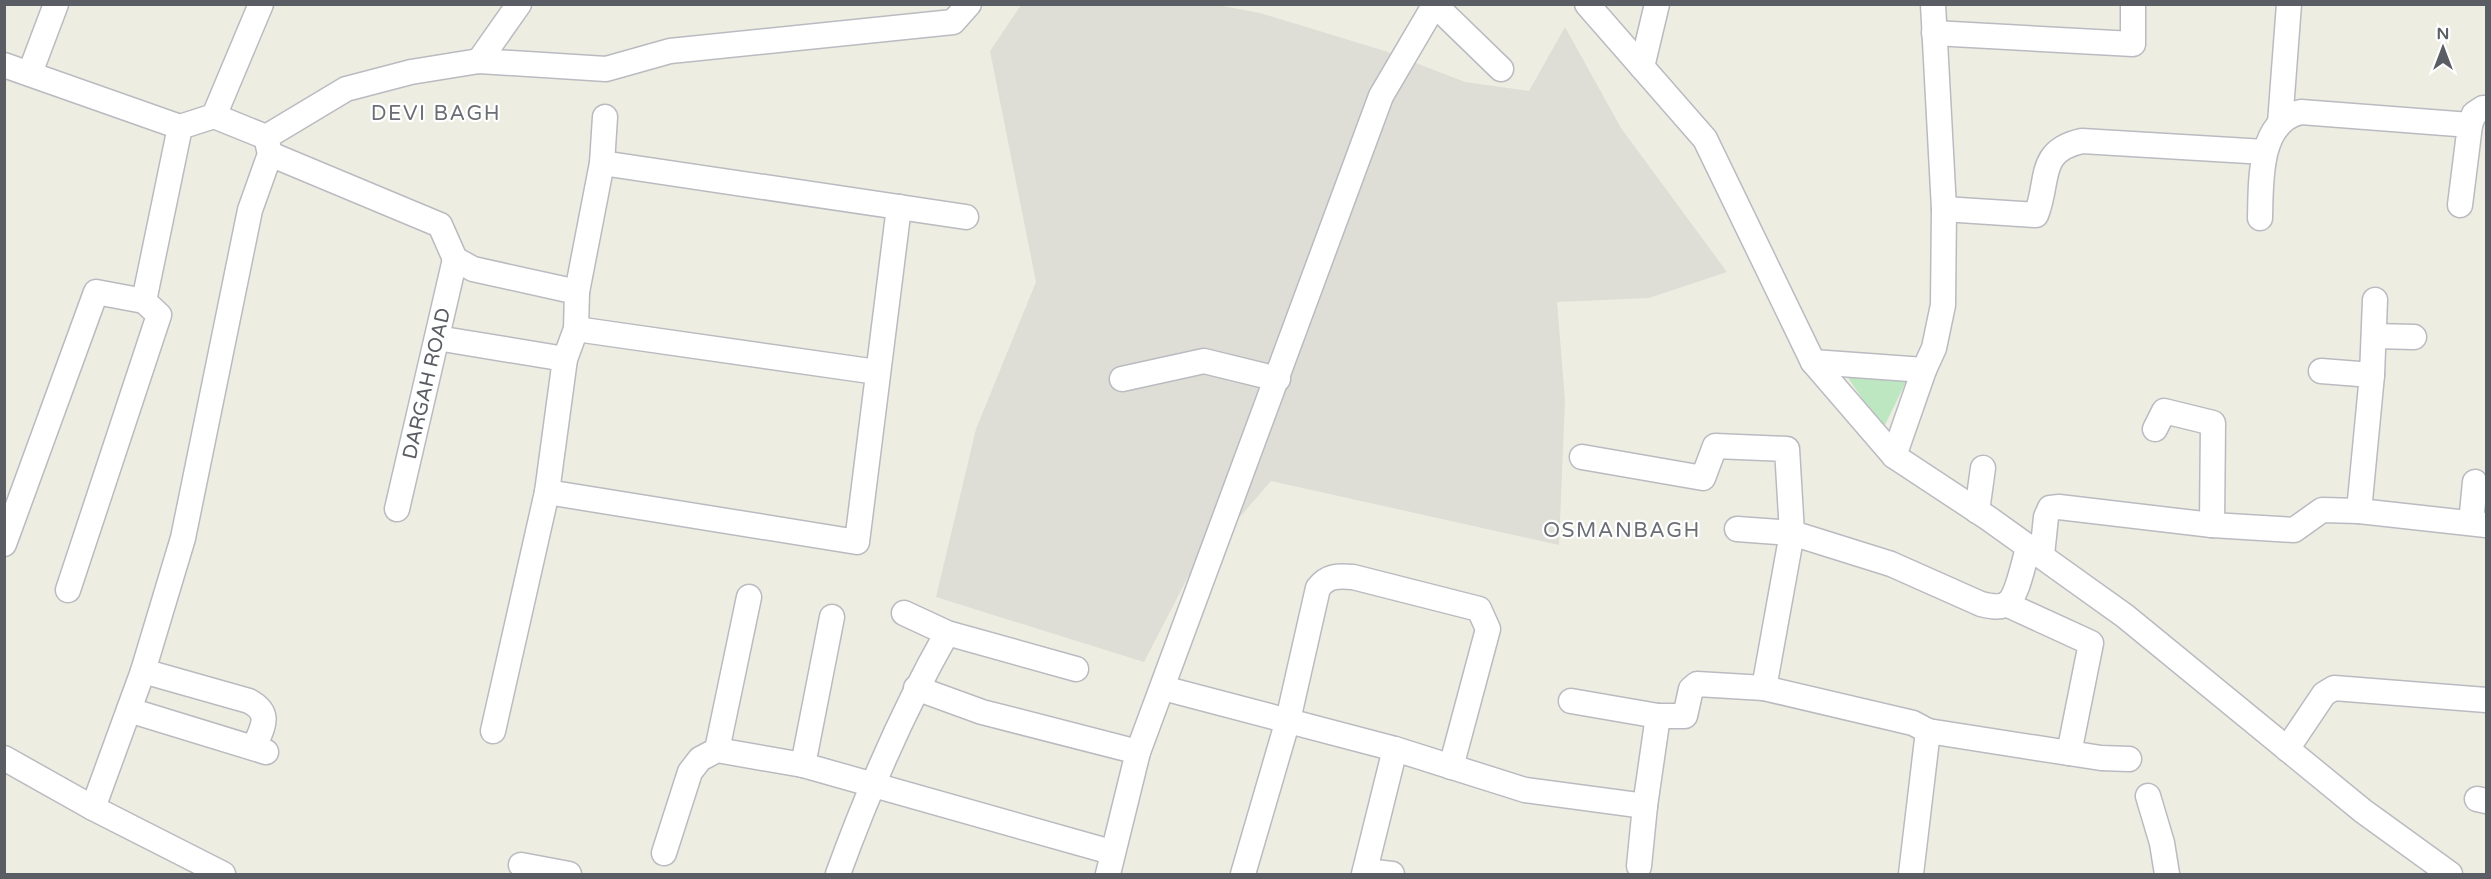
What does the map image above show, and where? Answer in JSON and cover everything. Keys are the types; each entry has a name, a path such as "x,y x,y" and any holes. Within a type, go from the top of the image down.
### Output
{"street":[{"path":"30,73 56,4"},
{"path":"214,116 261,4"},
{"path":"479,61 519,4"},
{"path":"93,808 143,671 183,537 250,210 268,145 346,89 411,72 479,61 606,69 670,51 953,13 969,4"},
{"path":"1587,4 1705,139 1813,362 1894,456 1977,511 2125,616 2364,811 2450,874"},
{"path":"1642,67 1657,4"},
{"path":"1894,456 1924,369 1934,348 1943,305 1944,209 1933,4"},
{"path":"1934,33 2133,44 2133,4"},
{"path":"2280,123 2289,4"},
{"path":"664,853 690,772 700,759 717,750 803,765 1110,863 1138,752 1381,96 1435,5 1501,69"},
{"path":"4,65 180,127 214,116 268,145 440,225 455,259 473,269 577,292"},
{"path":"2260,218 2265,152 2280,123 2290,114 2301,112 2478,117 2460,205"},
{"path":"493,731 547,492 565,359 576,329 577,292 602,163 605,117"},
{"path":"144,301 180,127"},
{"path":"1944,209 2036,215 2050,159 2058,149 2082,141 2265,152"},
{"path":"602,163 966,217"},
{"path":"547,492 857,542 899,207"},
{"name":"DARGAH ROAD","path":"398,509 455,259"},
{"path":"4,544 96,292 144,301 159,315 68,590"},
{"path":"2359,511 2372,375 2375,300"},
{"path":"576,329 877,372"},
{"path":"2374,336 2414,337"},
{"path":"437,338 565,359"},
{"path":"1122,379 1204,361 1278,379"},
{"path":"1813,362 1924,369"},
{"path":"2321,371 2372,375"},
{"path":"2155,429 2164,411 2214,423 2212,525"},
{"path":"1582,457 1703,478 1715,446 1787,449 1792,533 1764,688"},
{"path":"1977,511 1983,468"},
{"path":"1737,529 1792,533 1892,564 1981,604 1996,607 2006,604 2013,597 2035,552 2050,508 2212,525 2294,530 2322,510 2359,511 2479,524 2475,482"},
{"path":"1243,874 1288,720 1318,588 1324,580 1335,576 1353,577 1467,604 1479,609 1488,629 1451,767"},
{"path":"717,750 749,597"},
{"path":"2006,604 2091,643 2069,753"},
{"path":"904,613 947,633 1076,669"},
{"path":"803,765 832,617"},
{"path":"838,874 870,785 916,688 947,633"},
{"path":"129,710 260,750 264,712 260,706 143,671"},
{"path":"1571,701 1658,716 1685,716 1691,689 1697,684 1764,688 1913,723 1928,731 2069,753 2129,759"},
{"path":"916,688 982,712 1138,752"},
{"path":"1163,688 1395,749 1525,790 1645,806"},
{"path":"2287,749 2324,694 2334,688 2487,700"},
{"path":"1639,866 1658,716"},
{"path":"1911,874 1928,731"},
{"path":"1392,874 1364,872 1395,749"},
{"path":"4,758 93,808 223,874"},
{"path":"2148,796 2162,843 2167,874"},
{"path":"521,866 572,874"}],"shaded area":[{"path":"1021,5 1217,5 1260,13 1385,51 1465,82 1529,91 1565,27 1621,128 1727,272 1649,298 1557,302 1565,401 1559,545 1271,481 1188,577 1144,662 936,597 976,429 1036,282 990,51"}],"green space":[{"path":"1834,357 1915,363 1883,429"}],"district":[{"name":"DEVI BAGH","path":"436,113"},
{"name":"OSMANBAGH","path":"1622,530"}]}
